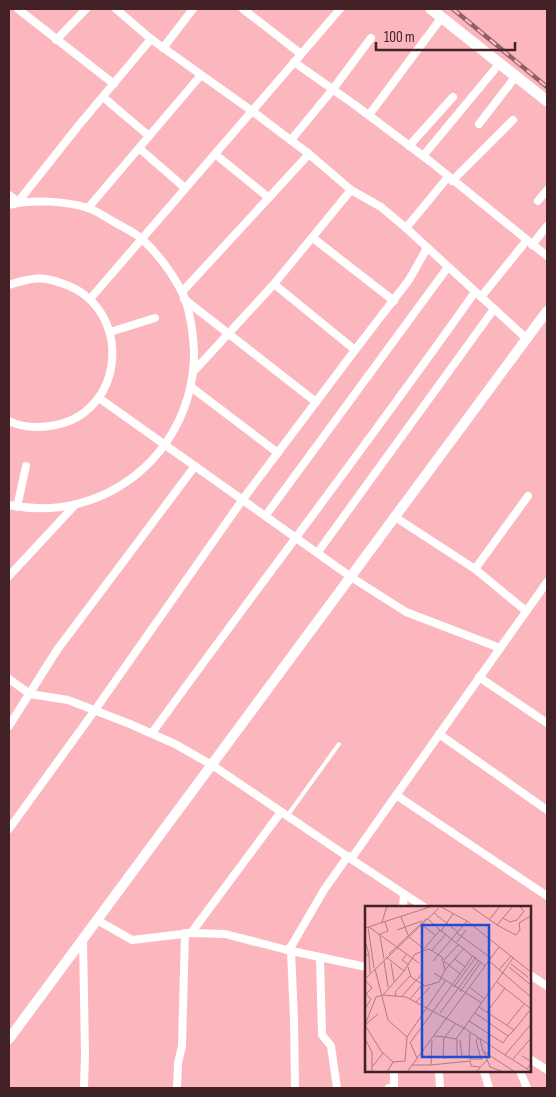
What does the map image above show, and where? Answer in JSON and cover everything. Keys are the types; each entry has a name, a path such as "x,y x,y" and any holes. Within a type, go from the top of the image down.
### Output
{"main road":[{"path":"431,9 547,101"},
{"path":"9,1039 547,311"}],"street":[{"path":"18,9 114,84"},
{"path":"56,40 86,9"},
{"path":"116,9 151,40 291,140 352,190 381,207 527,339"},
{"path":"163,48 193,9"},
{"path":"243,9 301,54"},
{"path":"90,299 340,9"},
{"path":"368,115 442,17"},
{"path":"291,140 333,89 371,38"},
{"path":"18,202 151,40"},
{"path":"294,62 410,146 547,256"},
{"path":"423,156 500,63"},
{"path":"88,208 202,75"},
{"path":"479,124 516,76"},
{"path":"103,97 149,136"},
{"path":"410,146 453,97"},
{"path":"406,228 450,179 513,120"},
{"path":"139,148 185,188"},
{"path":"215,154 269,198"},
{"path":"183,295 309,154"},
{"path":"194,371 274,284 352,190"},
{"path":"538,201 547,190"},
{"path":"9,195 18,202"},
{"path":"9,205 18,202 62,202 88,208 142,239 167,266 183,295 194,334 194,371 182,417 166,445 140,472 110,492 74,505 49,508 9,505"},
{"path":"152,733 219,640 478,295 547,226"},
{"path":"313,238 394,301"},
{"path":"9,829 243,499 394,301 428,248"},
{"path":"266,515 448,267"},
{"path":"9,421 36,428 60,424 82,414 99,398 109,378 114,357 110,332 104,316 90,299 72,286 51,279 29,279 10,282"},
{"path":"274,284 355,350"},
{"path":"183,295 229,334 316,402"},
{"path":"318,552 494,309"},
{"path":"110,332 155,318"},
{"path":"191,387 278,454"},
{"path":"99,398 351,577 406,612 500,648"},
{"path":"18,507 26,466"},
{"path":"9,726 57,650 195,466"},
{"path":"475,570 528,496"},
{"path":"9,576 74,505"},
{"path":"395,517 475,570 526,611"},
{"path":"295,1088 294,1020 289,951 324,890 396,795 547,582"},
{"path":"479,678 546,720"},
{"path":"9,679 30,694 68,700 175,744 212,765 422,906"},
{"path":"439,734 547,810"},
{"path":"396,795 547,896"},
{"path":"177,1088 178,1063 182,1046 188,933 284,814"},
{"path":"403,906 404,894"},
{"path":"97,920 132,940 188,933 225,934 289,951 365,967"},
{"path":"83,939 84,1088"},
{"path":"320,957 322,1035 332,1048 337,1088"},
{"path":"531,976 547,986"},
{"path":"531,1060 547,1070"},
{"path":"393,1088 394,1072"},
{"path":"439,1072 440,1088"},
{"path":"484,1072 489,1088"},
{"path":"520,1072 527,1088"}],"lane":[{"path":"284,814 339,744"}],"railway":[{"path":"453,9 547,87"}]}
